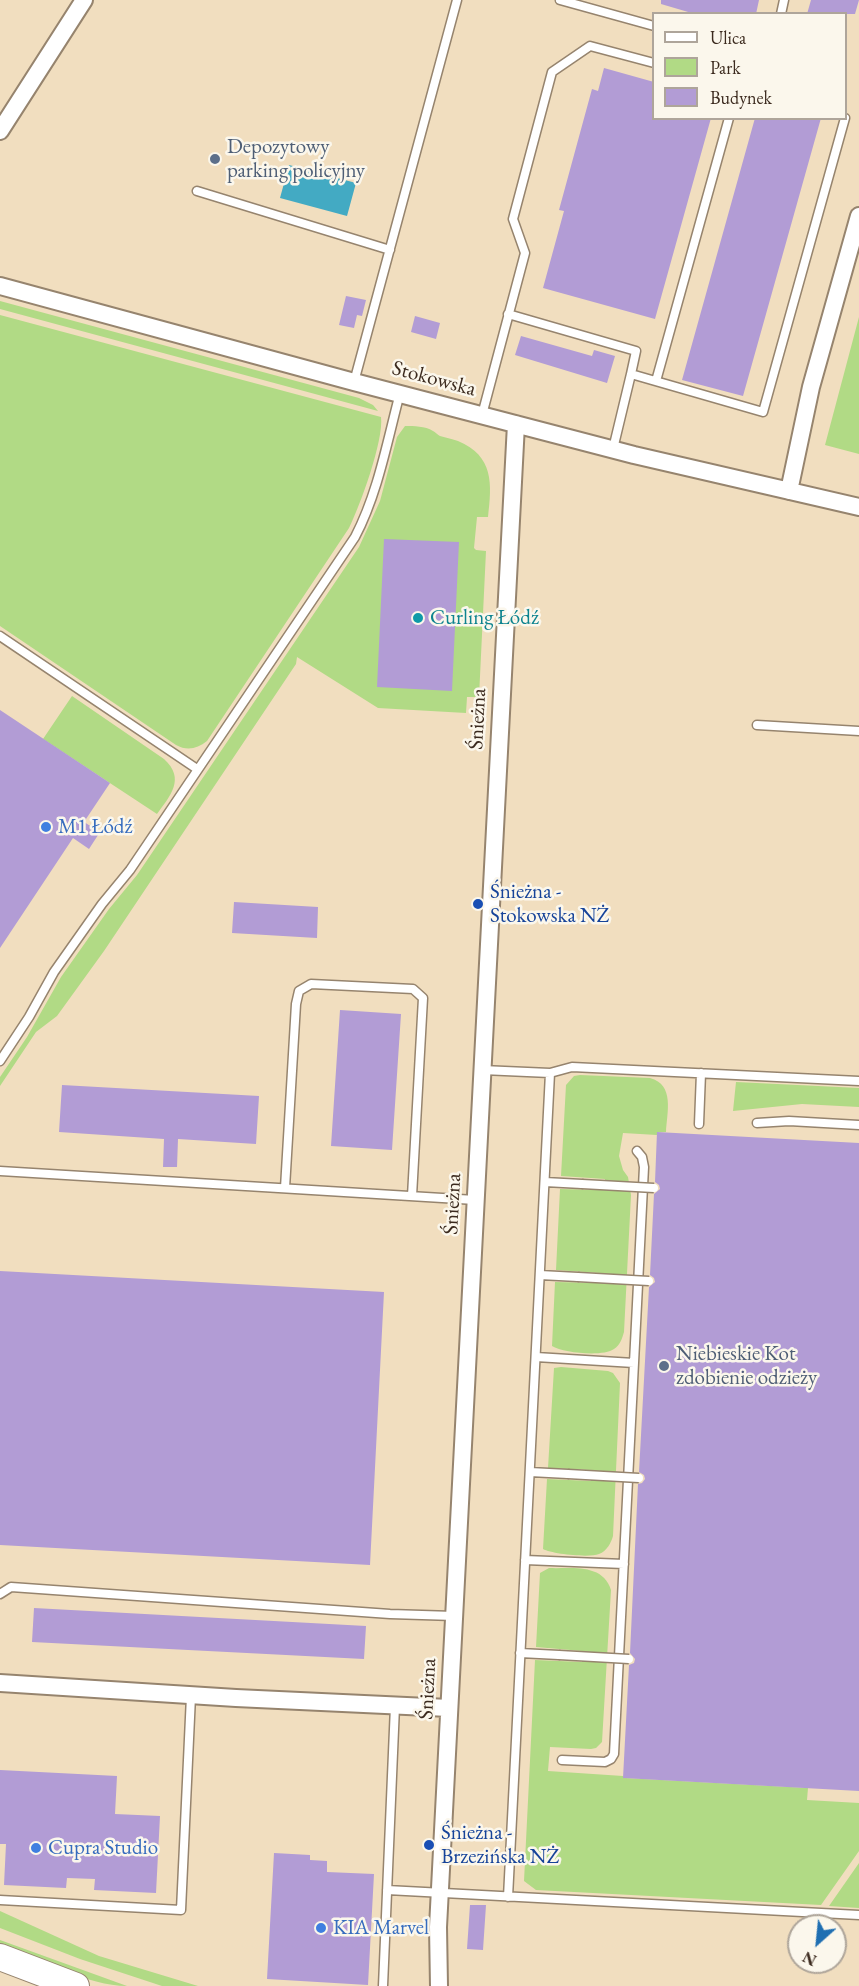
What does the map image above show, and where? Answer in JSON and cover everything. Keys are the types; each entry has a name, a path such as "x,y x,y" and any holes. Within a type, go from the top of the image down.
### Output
{"main road":[{"path":"0,1957 76,1986"}],"street":[{"path":"0,131 84,0"},
{"path":"789,491 811,387 859,216"},
{"name":"Stokowska","path":"0,286 516,424 859,507"},
{"name":"Śnieżna","path":"439,1986 440,1893 449,1708 516,424"},
{"path":"0,1683 449,1708"}],"lane":[{"path":"354,382 457,0"},
{"path":"560,0 652,25"},
{"path":"482,415 525,253 513,219 552,72 590,46 652,62"},
{"path":"656,381 728,120"},
{"path":"631,374 763,412 844,120"},
{"path":"197,191 390,250"},
{"path":"508,314 636,351 614,449"},
{"path":"0,1061 29,1017 54,972 102,904 130,870 355,537 370,504 400,393"},
{"path":"0,636 198,769"},
{"path":"758,725 859,730"},
{"path":"285,1188 296,1004 299,991 310,984 413,989 423,998 412,1196"},
{"path":"482,1070 550,1073 572,1066 859,1081"},
{"path":"508,1897 550,1073"},
{"path":"699,1124 701,1073"},
{"path":"757,1123 789,1121 859,1125"},
{"path":"561,1760 605,1762 614,1754 644,1167 642,1157 637,1151"},
{"path":"0,1171 475,1200"},
{"path":"545,1182 654,1188"},
{"path":"540,1275 649,1281"},
{"path":"536,1357 634,1363"},
{"path":"530,1472 639,1478"},
{"path":"525,1560 624,1564"},
{"path":"0,1593 10,1587 378,1613 454,1616"},
{"path":"520,1653 629,1659"},
{"path":"0,1900 181,1910 191,1695"},
{"path":"382,1986 395,1706"},
{"path":"387,1890 859,1915"}],"green space":[{"path":"0,301 359,398 373,405 378,411 0,309"},
{"path":"0,315 381,417 375,456 365,489 349,528 207,741 199,746 188,748 176,745 0,626"},
{"path":"859,317 859,454 825,445"},
{"path":"405,426 427,428 440,436 470,447 484,463 488,472 490,493 488,517 477,517 474,548 486,551 479,697 467,697 466,713 378,708 297,657 296,664 104,951 57,1016 36,1032 0,1086 0,1077 27,1037 61,977 109,909 137,875 359,547 380,501 397,437"},
{"path":"72,696 171,766 175,780 174,787 157,814 43,739"},
{"path":"574,1076 650,1078 663,1087 668,1100 666,1132 657,1132 657,1135 623,1133 619,1156 623,1170 628,1177 631,1195 624,1332 616,1347 601,1353 574,1352 552,1346 555,1282 600,1283 600,1273 556,1270 560,1189 604,1190 605,1179 561,1176 566,1085"},
{"path":"736,1082 859,1088 859,1107 802,1104 733,1111"},
{"path":"554,1368 608,1371 613,1373 620,1383 613,1536 610,1544 602,1553 594,1555 571,1555 543,1549 547,1479 591,1481 591,1470 548,1468"},
{"path":"549,1568 594,1571 607,1581 611,1590 602,1742 596,1748 591,1749 550,1747 548,1771 623,1776 625,1778 808,1788 807,1800 859,1803 859,1851 821,1905 536,1890 524,1881 535,1660 582,1662 582,1651 536,1647 540,1573"},
{"path":"859,1863 859,1908 829,1906"},
{"path":"0,1911 99,1956 198,1986 162,1986 80,1959 0,1928"},
{"path":"0,1940 127,1986 96,1982 63,1971 0,1946"}],"water":[{"path":"289,165 356,183 347,216 280,198"}],"building":[{"path":"661,0 759,0 756,12 688,12 661,4"},
{"path":"811,0 859,0 855,14 808,12"},
{"path":"604,68 652,81 652,120 710,120 655,319 543,288 564,211 559,210 592,89 598,91"},
{"path":"754,120 820,120 743,396 682,380"},
{"path":"346,296 366,300 362,316 357,315 354,328 339,325"},
{"path":"415,316 440,323 436,339 411,332"},
{"path":"521,336 592,356 594,350 615,356 607,383 515,355"},
{"name":"Curling Łódź","path":"384,539 459,542 452,691 377,687"},
{"name":"M1 Łódź","path":"0,710 110,783 84,822 100,832 89,849 73,838 0,948"},
{"path":"234,902 318,907 317,938 232,933"},
{"path":"340,1010 401,1014 392,1150 331,1146"},
{"path":"62,1085 259,1096 256,1144 178,1139 177,1167 163,1167 164,1139 59,1132"},
{"path":"657,1132 859,1143 859,1791 623,1778 629,1665 634,1663 635,1659 630,1653 638,1484 645,1479 644,1475 639,1472 649,1287 655,1282 650,1275 654,1194 660,1189 655,1182"},
{"path":"0,1271 384,1292 370,1565 0,1545"},
{"path":"34,1608 366,1626 364,1659 32,1642"},
{"path":"0,1770 117,1776 115,1814 160,1816 156,1893 94,1890 95,1879 67,1878 66,1888 4,1885 6,1844 0,1844"},
{"name":"KIA Marvel","path":"274,1853 310,1855 310,1860 327,1861 327,1872 374,1874 368,1985 267,1979"},
{"path":"470,1905 486,1905 483,1950 467,1949"}],"place":[{"name":"Depozytowy parking policyjny","path":"215,159"},
{"name":"Curling Łódź","path":"418,618"},
{"name":"M1 Łódź","path":"46,827"},
{"name":"Śnieżna - Stokowska NŻ","path":"478,904"},
{"name":"Niebieskie Kot zdobienie odzieży","path":"664,1366"},
{"name":"Śnieżna - Brzezińska NŻ","path":"429,1845"},
{"name":"Cupra Studio","path":"36,1848"},
{"name":"KIA Marvel","path":"321,1928"}]}
